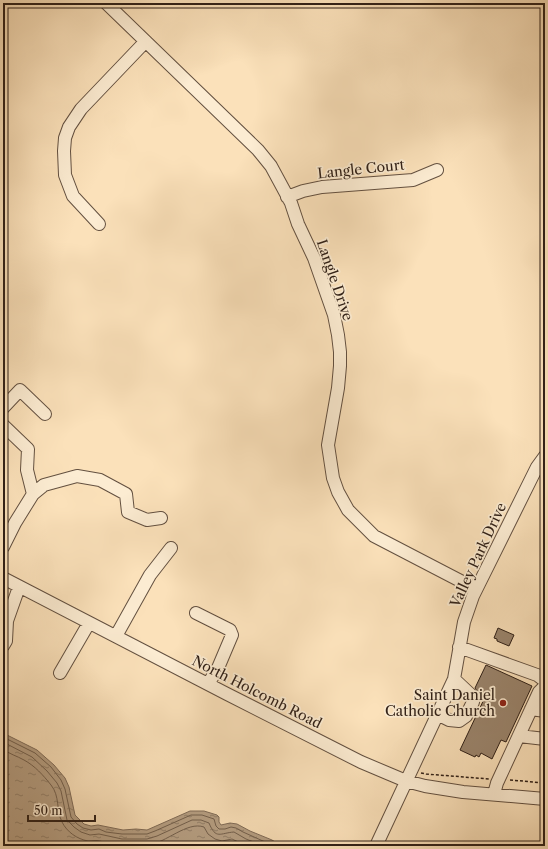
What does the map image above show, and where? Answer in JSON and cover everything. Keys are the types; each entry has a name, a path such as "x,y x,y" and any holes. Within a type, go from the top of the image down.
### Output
{"street":[{"name":"Langle Drive","path":"106,3 258,150 270,166 287,197 314,258 334,315 338,335 340,366 328,445 333,478 338,492 348,510 374,536 476,589"},
{"path":"98,224 73,196 70,189 65,175 65,138 81,109 146,42"},
{"name":"Langle Court","path":"287,197 303,191 322,187 413,180 437,170"},
{"path":"3,408 20,390 45,414"},
{"path":"3,425 28,449 27,470 33,494"},
{"name":"Valley Park Drive","path":"376,846 454,679 468,607 537,468 545,456"},
{"path":"3,547 15,523 33,494 44,485 77,476 100,480 126,494 128,512 147,520 161,518"},
{"path":"116,636 150,575 171,548"},
{"name":"North Holcomb Road","path":"3,578 361,762 406,781 425,786 464,792 545,799"},
{"path":"3,646 6,641 7,621 19,587"},
{"path":"196,612 230,630 232,635 218,668 208,684"},
{"path":"60,673 89,623"},
{"path":"459,647 537,676 545,681"},
{"path":"437,714 449,720 459,721 466,716 473,702 470,694 454,679"},
{"path":"494,794 498,779 539,692 545,686"},
{"path":"531,709 545,711"},
{"path":"519,736 545,739"}],"path":[{"path":"426,774 545,783"}],"water":[{"path":"3,733 37,750 54,765 65,778 69,787 75,815 84,824 123,830 147,830 190,811 204,811 217,815 221,825 230,823 237,824 280,845 286,846 3,846"}],"building":[{"path":"498,628 514,635 509,646 497,641 497,639 494,638"},
{"name":"Saint Daniel Catholic Church","path":"486,665 532,686 506,742 501,740 492,759 481,753 479,757 476,755 475,757 460,750 486,695 477,691 475,688"}],"place":[{"name":"Saint Daniel Catholic Church","path":"503,703"}]}
